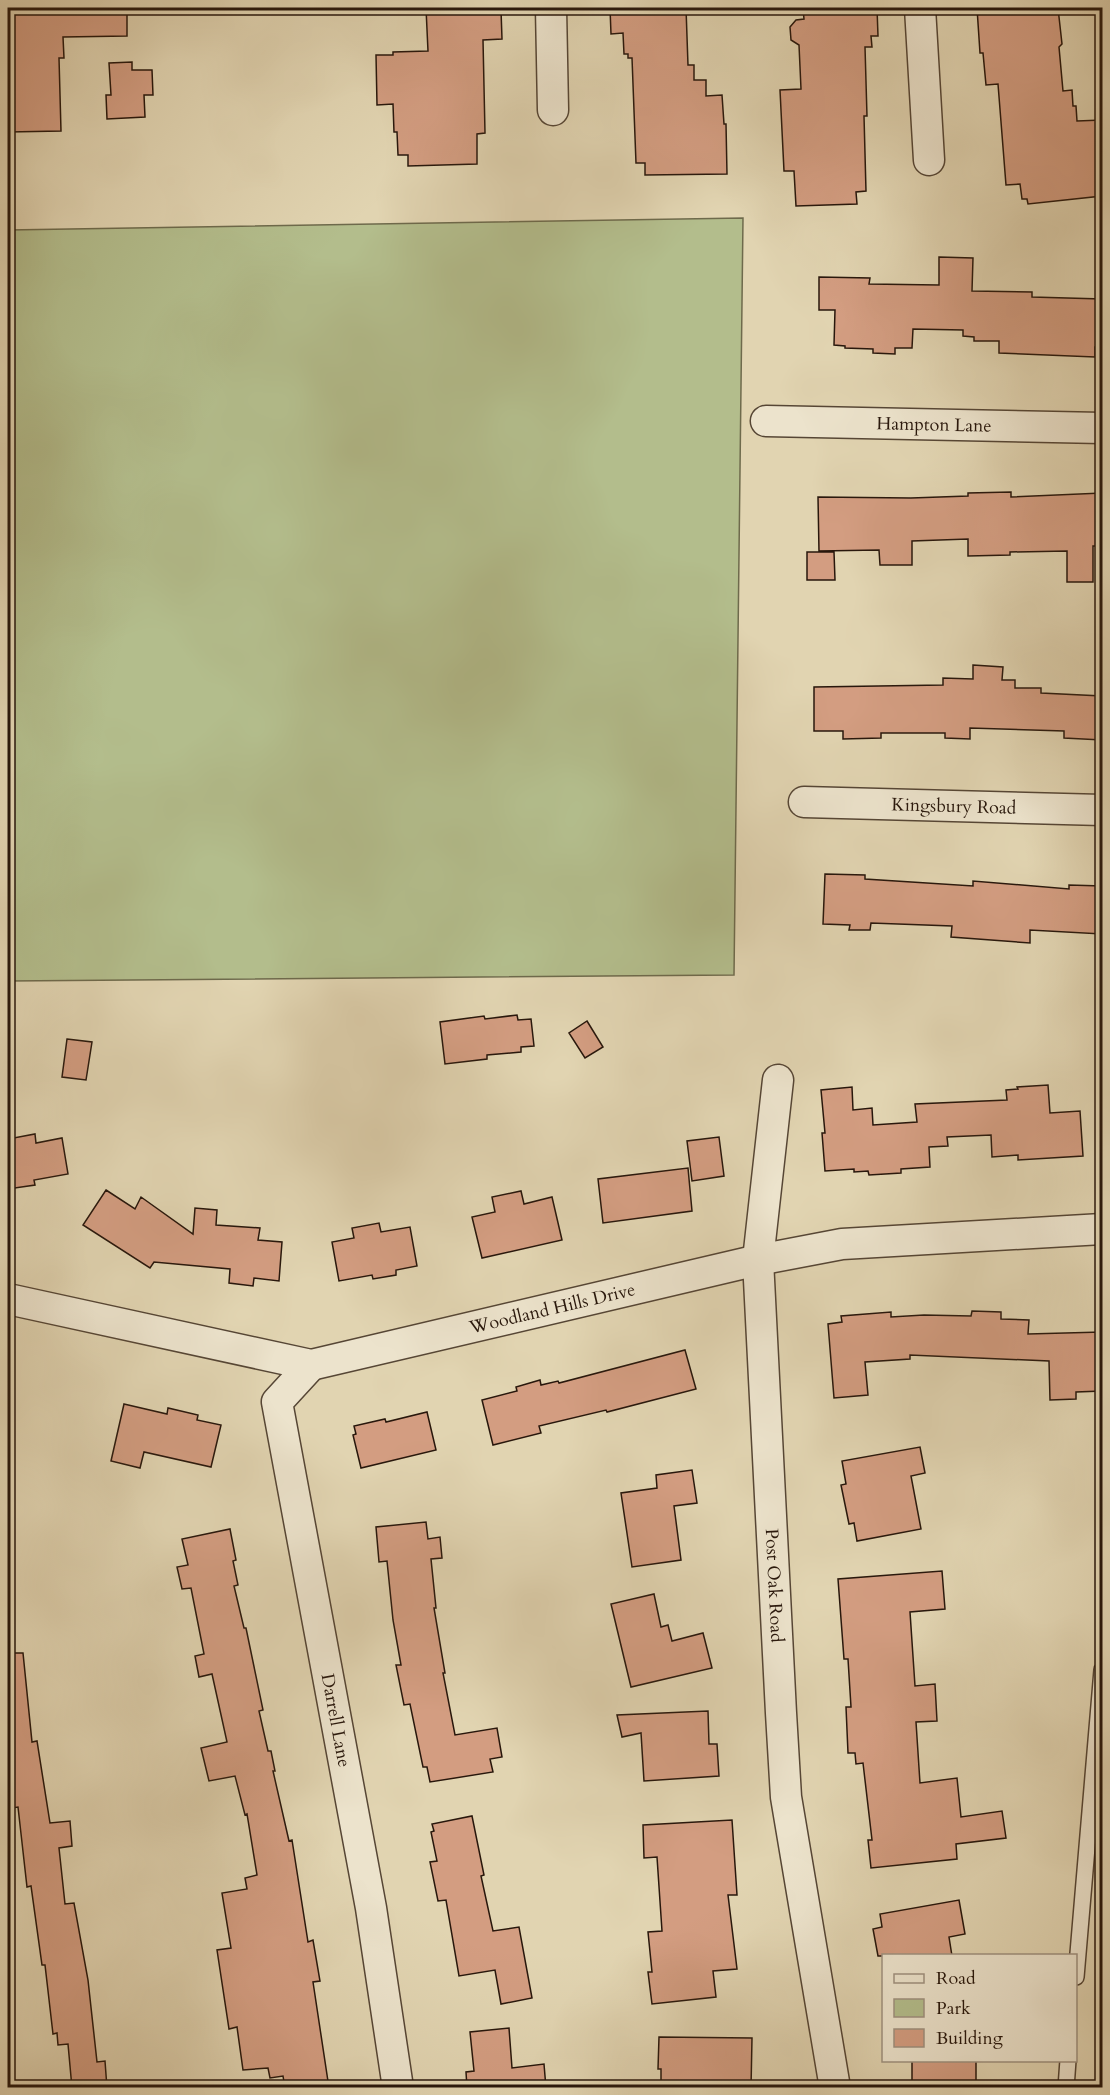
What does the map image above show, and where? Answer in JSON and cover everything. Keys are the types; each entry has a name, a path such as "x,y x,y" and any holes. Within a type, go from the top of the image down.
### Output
{"street":[{"path":"551,8 553,110"},
{"path":"920,8 929,160"},
{"name":"Hampton Lane","path":"766,421 1102,428"},
{"name":"Kingsbury Road","path":"804,802 1102,810"},
{"name":"Post Oak Road","path":"778,1080 758,1260 786,1797 835,2088"},
{"name":"Woodland Hills Drive","path":"8,1299 311,1365 758,1260 842,1244 1102,1229"},
{"name":"Darrell Lane","path":"311,1365 277,1402 371,1908 398,2088"}],"lane":[{"path":"1077,1965 1102,1670"},
{"path":"1066,2088 1068,2062"}],"green space":[{"path":"743,218 734,975 8,981 8,230"}],"building":[{"path":"8,8 127,8 127,36 63,37 64,58 59,58 61,131 8,132"},
{"path":"426,8 501,10 502,39 483,40 485,133 477,134 477,164 408,166 408,155 398,155 393,104 377,105 376,55 428,51"},
{"path":"610,8 686,8 688,65 694,65 694,80 706,80 706,96 722,95 724,124 726,124 727,174 645,175 645,163 636,163 632,58 624,54 623,33 611,34"},
{"path":"803,8 877,8 878,36 871,36 872,47 865,47 866,191 856,192 857,204 796,206 794,171 784,171 780,90 801,89 799,45 791,40 790,27 796,20 804,19"},
{"path":"977,8 1058,8 1062,44 1059,47 1063,91 1072,90 1077,121 1102,120 1102,196 1028,204 1027,199 1022,199 1020,184 1006,185 998,84 986,85 983,53 980,53"},
{"path":"132,62 132,70 152,70 153,95 144,95 145,117 107,119 106,95 111,95 109,63"},
{"path":"939,257 973,258 972,291 1032,292 1032,297 1102,299 1102,348 1095,347 1095,357 999,353 999,341 974,341 974,337 963,336 963,330 913,329 912,348 895,348 895,354 873,353 873,349 845,348 845,346 834,345 835,310 819,310 819,277 870,278 869,284 939,285"},
{"path":"1011,492 1011,497 1102,493 1102,546 1093,546 1093,582 1067,582 1067,551 1010,552 1010,555 968,556 968,539 912,541 912,565 880,565 879,550 819,551 818,497 911,498"},
{"path":"807,552 834,552 835,580 807,580"},
{"path":"973,665 1003,667 1002,680 1015,680 1015,688 1041,688 1041,693 1102,696 1102,740 1064,738 1064,731 970,728 970,739 945,738 945,733 881,733 881,738 843,739 843,731 814,731 814,687 943,685 943,678 973,679"},
{"path":"825,874 865,875 865,879 973,886 973,881 1069,889 1069,885 1102,886 1102,934 1030,930 1030,943 951,937 952,926 871,923 870,930 849,930 850,925 823,924"},
{"path":"517,1015 518,1020 531,1019 534,1046 521,1047 521,1052 487,1055 487,1059 445,1064 440,1022 484,1016 485,1019"},
{"path":"587,1021 603,1047 585,1058 569,1033"},
{"path":"67,1039 92,1042 86,1080 62,1077"},
{"path":"1048,1085 1050,1113 1080,1111 1083,1156 1018,1160 1018,1155 992,1157 991,1135 947,1137 948,1146 929,1147 930,1167 901,1169 901,1173 869,1175 868,1171 854,1172 854,1169 825,1171 822,1133 825,1133 821,1090 852,1087 853,1110 872,1108 873,1125 917,1122 915,1104 1007,1100 1006,1090"},
{"path":"35,1134 36,1143 62,1138 68,1174 34,1180 35,1185 8,1189 8,1139"},
{"path":"719,1137 724,1176 692,1181 687,1141"},
{"path":"688,1168 692,1211 603,1223 598,1179"},
{"path":"106,1190 135,1209 141,1197 193,1234 195,1208 217,1210 216,1225 260,1228 258,1240 282,1242 279,1281 254,1278 253,1286 229,1283 230,1269 154,1262 150,1268 83,1225"},
{"path":"521,1191 524,1204 552,1197 562,1240 482,1258 472,1217 495,1212 492,1197"},
{"path":"379,1223 381,1232 410,1227 417,1266 396,1270 396,1275 373,1279 372,1275 339,1281 332,1242 354,1238 352,1228"},
{"path":"972,1311 1001,1312 1001,1319 1029,1320 1028,1334 1102,1332 1102,1391 1076,1392 1076,1399 1050,1400 1049,1361 910,1355 910,1359 865,1362 868,1395 834,1398 828,1324 842,1322 841,1316 891,1312 891,1317 971,1316"},
{"path":"685,1350 696,1389 607,1412 606,1410 539,1426 541,1433 493,1445 482,1400 517,1391 516,1387 540,1380 541,1385 558,1381 559,1383"},
{"path":"124,1404 167,1414 168,1408 198,1415 197,1420 221,1425 211,1467 144,1452 140,1468 111,1461"},
{"path":"427,1412 436,1450 361,1468 353,1435 356,1434 354,1426 385,1419 386,1422"},
{"path":"920,1447 925,1473 911,1476 921,1529 857,1541 854,1523 849,1524 841,1485 846,1484 842,1461"},
{"path":"692,1470 697,1503 674,1506 681,1560 632,1567 621,1493 657,1488 656,1475"},
{"path":"426,1522 428,1539 440,1537 442,1558 431,1559 436,1608 434,1608 455,1735 497,1728 502,1757 490,1759 493,1772 430,1782 427,1767 423,1767 410,1704 404,1705 396,1665 401,1665 393,1620 387,1561 379,1562 376,1527"},
{"path":"230,1529 238,1585 234,1586 244,1628 246,1628 263,1710 259,1711 268,1751 271,1751 275,1771 273,1771 289,1841 292,1840 308,1942 313,1940 320,1981 313,1982 329,2088 285,2088 283,2076 270,2078 268,2068 243,2070 237,2027 229,2029 217,1950 231,1948 222,1893 247,1889 245,1878 257,1875 247,1814 245,1815 235,1776 209,1781 201,1748 227,1742 212,1674 199,1677 195,1656 204,1654 191,1588 182,1589 177,1567 188,1565 182,1539"},
{"path":"942,1571 945,1609 910,1612 915,1686 935,1684 937,1721 916,1722 920,1783 957,1778 961,1817 1002,1811 1006,1838 956,1844 957,1859 871,1868 868,1840 872,1840 863,1763 856,1764 855,1753 848,1753 846,1707 851,1707 848,1659 844,1659 838,1579"},
{"path":"654,1594 661,1627 668,1625 672,1641 703,1633 712,1668 631,1687 611,1604"},
{"path":"8,1653 23,1653 32,1742 37,1741 50,1823 70,1821 72,1846 59,1848 65,1904 74,1903 88,1980 97,2062 105,2061 107,2088 72,2088 68,2044 58,2045 57,2033 53,2034 45,1965 42,1965 31,1886 27,1887 18,1807 12,1808 10,1792 8,1792"},
{"path":"708,1711 709,1744 717,1744 719,1776 644,1781 641,1733 622,1737 617,1715"},
{"path":"472,1816 484,1875 481,1876 493,1931 519,1927 532,1998 501,2004 495,1970 459,1976 446,1900 438,1901 430,1862 437,1861 431,1832 434,1831 432,1824"},
{"path":"732,1820 737,1895 728,1895 737,1969 713,1971 716,1997 652,2004 648,1972 652,1972 648,1932 662,1931 657,1857 644,1858 643,1825"},
{"path":"959,1900 965,1934 949,1937 952,1954 882,1954 878,1956 873,1929 882,1927 880,1914"},
{"path":"509,2028 512,2068 544,2064 546,2088 467,2088 466,2072 474,2071 470,2032"},
{"path":"659,2037 752,2038 751,2088 661,2088 661,2069 658,2069"},
{"path":"912,2062 976,2062 976,2088 912,2088"}]}
